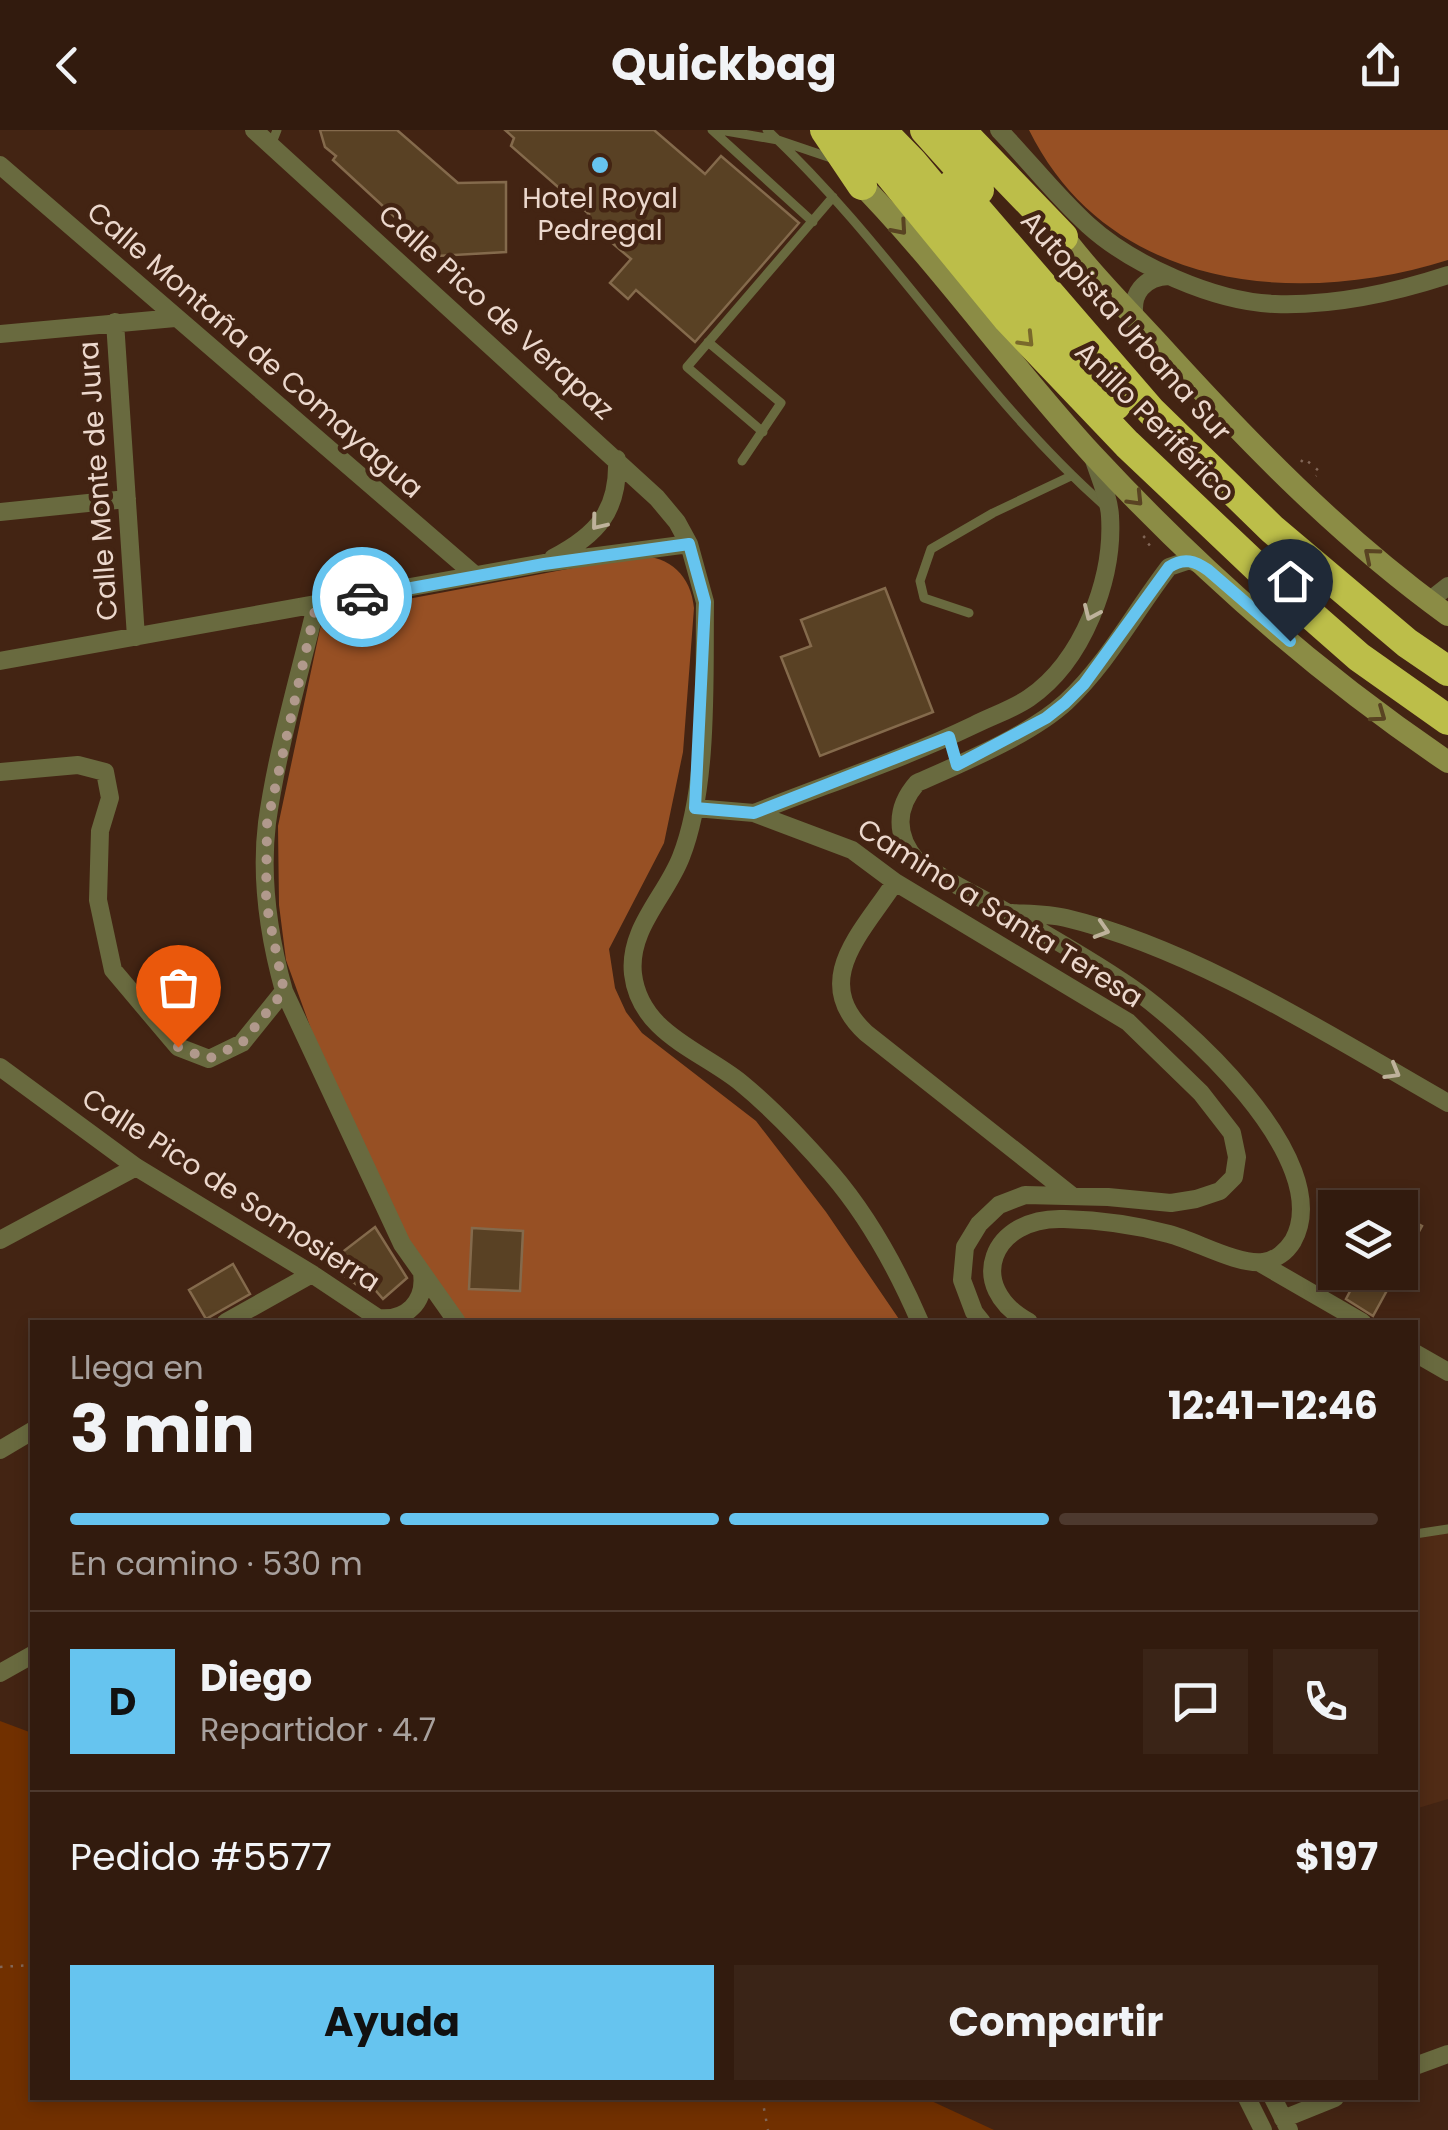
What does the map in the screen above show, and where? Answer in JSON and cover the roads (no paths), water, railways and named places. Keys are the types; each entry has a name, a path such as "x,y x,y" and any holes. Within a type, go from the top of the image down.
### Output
{"highway":[{"path":"825,130 862,185"},
{"name":"Anillo Periférico","path":"853,130 1008,319 1128,444 1261,571 1359,657 1448,720"},
{"name":"Autopista Urbana Sur","path":"881,130 1123,413 1176,469 1236,528 1348,626 1448,702"},
{"name":"Autopista Urbana Sur","path":"903,130 986,217 1151,412 1272,529 1407,643 1448,671"},
{"name":"Anillo Periférico","path":"925,130 1158,397 1314,548 1448,656"},
{"path":"960,130 1063,237"}],"main road":[{"path":"811,130 1091,452 1208,570 1372,711 1448,762"},
{"path":"976,130 1024,183 1063,237 1218,409 1388,570 1442,601"}],"street":[{"name":"Calle Pico de Verapaz","path":"254,130 274,137 658,498 689,544"},
{"path":"999,130 1087,224 1120,250 1176,279"},
{"name":"Calle Montaña de Comayagua","path":"0,165 475,576"},
{"path":"1135,318 1134,301 1142,286 1162,276 1245,300 1274,304 1376,294 1448,276"},
{"path":"0,334 175,318"},
{"name":"Calle Monte de Jura","path":"115,322 136,636"},
{"name":"Camino a Santa Teresa","path":"754,813 949,737 1029,699 1051,678 1075,648 1098,599 1110,552 1110,511 1091,452"},
{"path":"544,564 600,526 614,496 617,459"},
{"path":"0,512 127,498"},
{"path":"0,661 544,564 689,544 705,602 695,808 680,861 647,916 635,945 632,967 641,1002 665,1032 762,1101 834,1176 883,1248 919,1320"},
{"name":"Camino a Santa Teresa","path":"1208,570 1190,560 1169,567 1084,684 1065,703 1046,718 916,783 900,813 901,834 917,861 1120,980 1158,1008 1255,1105 1277,1134 1293,1165 1300,1197 1300,1215 1290,1245 1278,1256 1260,1263"},
{"path":"316,606 267,824 266,902 284,991 394,1229 456,1320"},
{"path":"949,737 957,765"},
{"path":"0,772 78,765 104,772 110,798 100,831 98,900 113,970 178,1047 208,1059 242,1043 284,991"},
{"name":"Camino a Santa Teresa","path":"695,808 754,813 852,850 895,882 1128,1022 1202,1094 1232,1133 1237,1157 1234,1177 1220,1191 1171,1203 1025,1194 1000,1205 979,1224 965,1248 962,1280 980,1320"},
{"path":"895,882 842,967 839,987 845,1007 866,1033 1071,1195"},
{"path":"1007,912 1064,918 1163,949 1314,1027 1448,1103"},
{"name":"Calle Pico de Somosierra","path":"0,1066 136,1167 381,1320"},
{"path":"0,1240 136,1167"},
{"path":"1026,1320 1003,1301 993,1268 998,1248 1004,1239 1030,1222 1063,1219 1166,1233 1260,1263 1359,1320"},
{"path":"381,1320 414,1307 422,1292 420,1268"},
{"path":"230,1320 312,1274"},
{"path":"1418,1355 1448,1372"},
{"path":"0,1450 30,1433"},
{"path":"0,1673 30,1656"},
{"path":"1418,2065 1448,2054"},
{"path":"1248,2100 1263,2130"},
{"path":"1274,2100 1286,2124 1331,2100"}],"lane":[{"path":"712,130 813,222"},
{"path":"720,130 778,140 838,160"},
{"path":"767,130 882,251 1003,403 1071,476 1110,511"},
{"path":"763,432 686,367 834,197"},
{"path":"708,342 781,402 742,461"},
{"path":"969,612 924,598 920,581 931,550 993,513 1071,476"},
{"path":"1418,1534 1448,1529"}],"place":[{"name":"Hotel Royal Pedregal","path":"600,165"}]}
